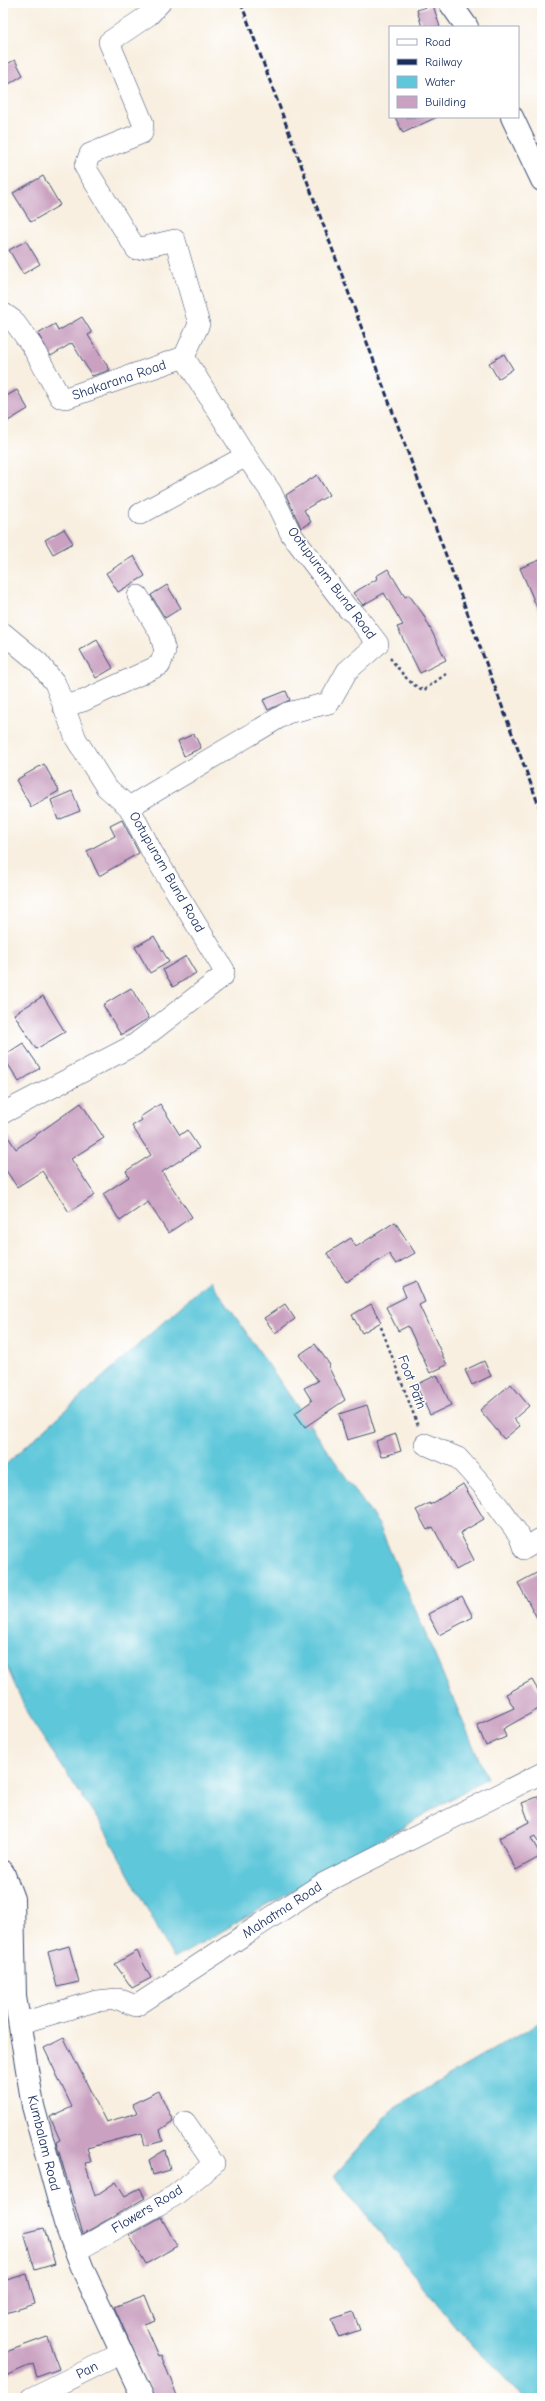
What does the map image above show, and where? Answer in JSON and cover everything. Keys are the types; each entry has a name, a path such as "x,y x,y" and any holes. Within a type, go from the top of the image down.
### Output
{"main road":[{"path":"450,3 466,26"},
{"path":"512,118 542,180"},
{"name":"Kumbalam Road","path":"4,1879 13,1899 15,1996 21,2023 33,2106 65,2222 76,2251 143,2398"}],"street":[{"path":"160,3 149,15 109,42 143,123 142,133 90,154 85,167 136,249 174,240 199,324 184,358"},
{"name":"Shakarana Road","path":"3,313 13,320 32,346 60,397 66,398 184,358"},
{"name":"Ootupuram Bund Road","path":"3,1113 134,1045 223,976 224,970 152,852 129,808 287,714 329,703 346,671 378,644 355,614 348,609 291,534 272,492 246,456 184,358"},
{"path":"140,514 246,456"},
{"path":"63,706 83,701 160,664 165,651 160,633 138,596"},
{"path":"3,633 38,662 55,683 76,739 106,787 129,808"},
{"path":"425,1444 458,1458 485,1488 520,1535 524,1549 542,1538"},
{"name":"Mahatma Road","path":"21,2023 96,2000 118,1998 136,2006 322,1884 542,1773"},
{"name":"Flowers Road","path":"76,2251 174,2196 214,2164 185,2122"},
{"name":"Pan","path":"31,2398 122,2353"}],"path":[{"path":"378,644 418,688 424,690 446,674"},
{"name":"Foot Path","path":"381,1327 425,1444"}],"water":[{"path":"210,1280 379,1525 487,1778 174,1959 106,1832 29,1717 3,1658 3,1467"},
{"path":"542,2021 542,2398 524,2398 461,2333 334,2176 395,2107"}],"building":[{"path":"433,5 440,26 422,26 417,10"},
{"path":"15,60 23,75 9,84 3,74 3,66"},
{"path":"396,118 435,118 403,133"},
{"path":"43,176 60,205 31,222 13,193"},
{"path":"26,241 40,264 23,274 9,250"},
{"path":"82,317 92,333 88,335 110,370 92,376 72,343 51,356 38,334 55,324 58,331"},
{"path":"504,354 513,369 498,379 489,363"},
{"path":"17,390 28,409 3,424 3,398"},
{"path":"317,475 329,495 304,510 311,522 301,528 286,495"},
{"path":"64,529 73,543 53,554 45,540"},
{"path":"134,556 145,576 118,592 106,573"},
{"path":"542,559 542,619 520,568"},
{"path":"388,569 405,597 409,595 423,614 446,660 420,673 397,627 403,625 384,593 363,605 353,593 377,579 376,576"},
{"path":"167,585 181,608 165,618 151,595"},
{"path":"97,640 113,668 96,678 80,650"},
{"path":"286,691 290,700 268,710 263,700"},
{"path":"194,734 201,748 184,756 178,741"},
{"path":"44,764 59,791 31,807 16,780"},
{"path":"72,791 80,811 58,820 51,800"},
{"path":"122,820 139,853 99,876 87,851 115,836 110,826"},
{"path":"154,936 169,962 150,973 135,947"},
{"path":"186,956 196,973 173,987 163,970"},
{"path":"131,988 149,1018 121,1035 103,1005"},
{"path":"43,996 65,1032 36,1049 14,1014"},
{"path":"23,1043 40,1068 19,1082 3,1056"},
{"path":"81,1103 104,1138 71,1159 95,1195 69,1212 42,1171 17,1187 3,1166 3,1129 16,1149"},
{"path":"160,1104 180,1135 187,1130 199,1148 162,1172 192,1217 168,1233 148,1202 120,1221 103,1194 129,1177 126,1171 151,1155 132,1126 142,1120 140,1117"},
{"path":"395,1222 415,1253 396,1264 389,1254 346,1282 327,1253 351,1238 356,1247"},
{"path":"416,1281 425,1302 419,1305 447,1365 430,1373 408,1326 398,1331 386,1307 406,1297 402,1287"},
{"path":"285,1304 295,1319 275,1333 264,1318"},
{"path":"371,1304 381,1322 362,1333 352,1315"},
{"path":"315,1344 330,1365 328,1366 345,1400 305,1427 295,1413 312,1401 304,1388 318,1381 299,1355"},
{"path":"484,1361 491,1376 472,1385 465,1370"},
{"path":"437,1375 451,1405 430,1415 416,1385"},
{"path":"511,1384 529,1406 514,1419 520,1426 504,1439 480,1410"},
{"path":"367,1405 375,1432 347,1440 339,1414"},
{"path":"396,1434 401,1451 381,1457 376,1441"},
{"path":"463,1484 484,1519 460,1533 474,1560 456,1570 433,1527 427,1530 416,1510 430,1503 430,1505"},
{"path":"542,1570 542,1627 518,1583"},
{"path":"462,1596 473,1617 439,1635 428,1614"},
{"path":"532,1680 542,1697 542,1707 503,1729 506,1737 486,1746 477,1725 514,1708 506,1694"},
{"path":"542,1795 542,1851 535,1836 531,1838 541,1856 516,1870 499,1838 529,1822 522,1803"},
{"path":"69,1946 79,1982 57,1987 48,1952"},
{"path":"137,1951 151,1978 132,1988 115,1964"},
{"path":"64,2038 106,2122 137,2113 132,2104 159,2091 173,2121 160,2130 163,2141 145,2146 142,2133 87,2148 91,2162 85,2163 95,2196 116,2182 125,2196 140,2188 145,2198 83,2234 56,2142 60,2140 50,2117 72,2107 44,2048"},
{"path":"165,2150 170,2170 153,2175 149,2160"},
{"path":"161,2217 177,2246 146,2264 129,2235"},
{"path":"44,2228 55,2264 35,2270 24,2233"},
{"path":"27,2274 35,2304 3,2314 3,2281"},
{"path":"145,2295 155,2320 144,2324 158,2356 161,2355 178,2398 155,2398 114,2307"},
{"path":"353,2312 360,2330 339,2337 332,2319"},
{"path":"47,2337 59,2369 37,2377 33,2364 3,2377 3,2353"}],"railway":[{"path":"241,3 542,814"}]}
